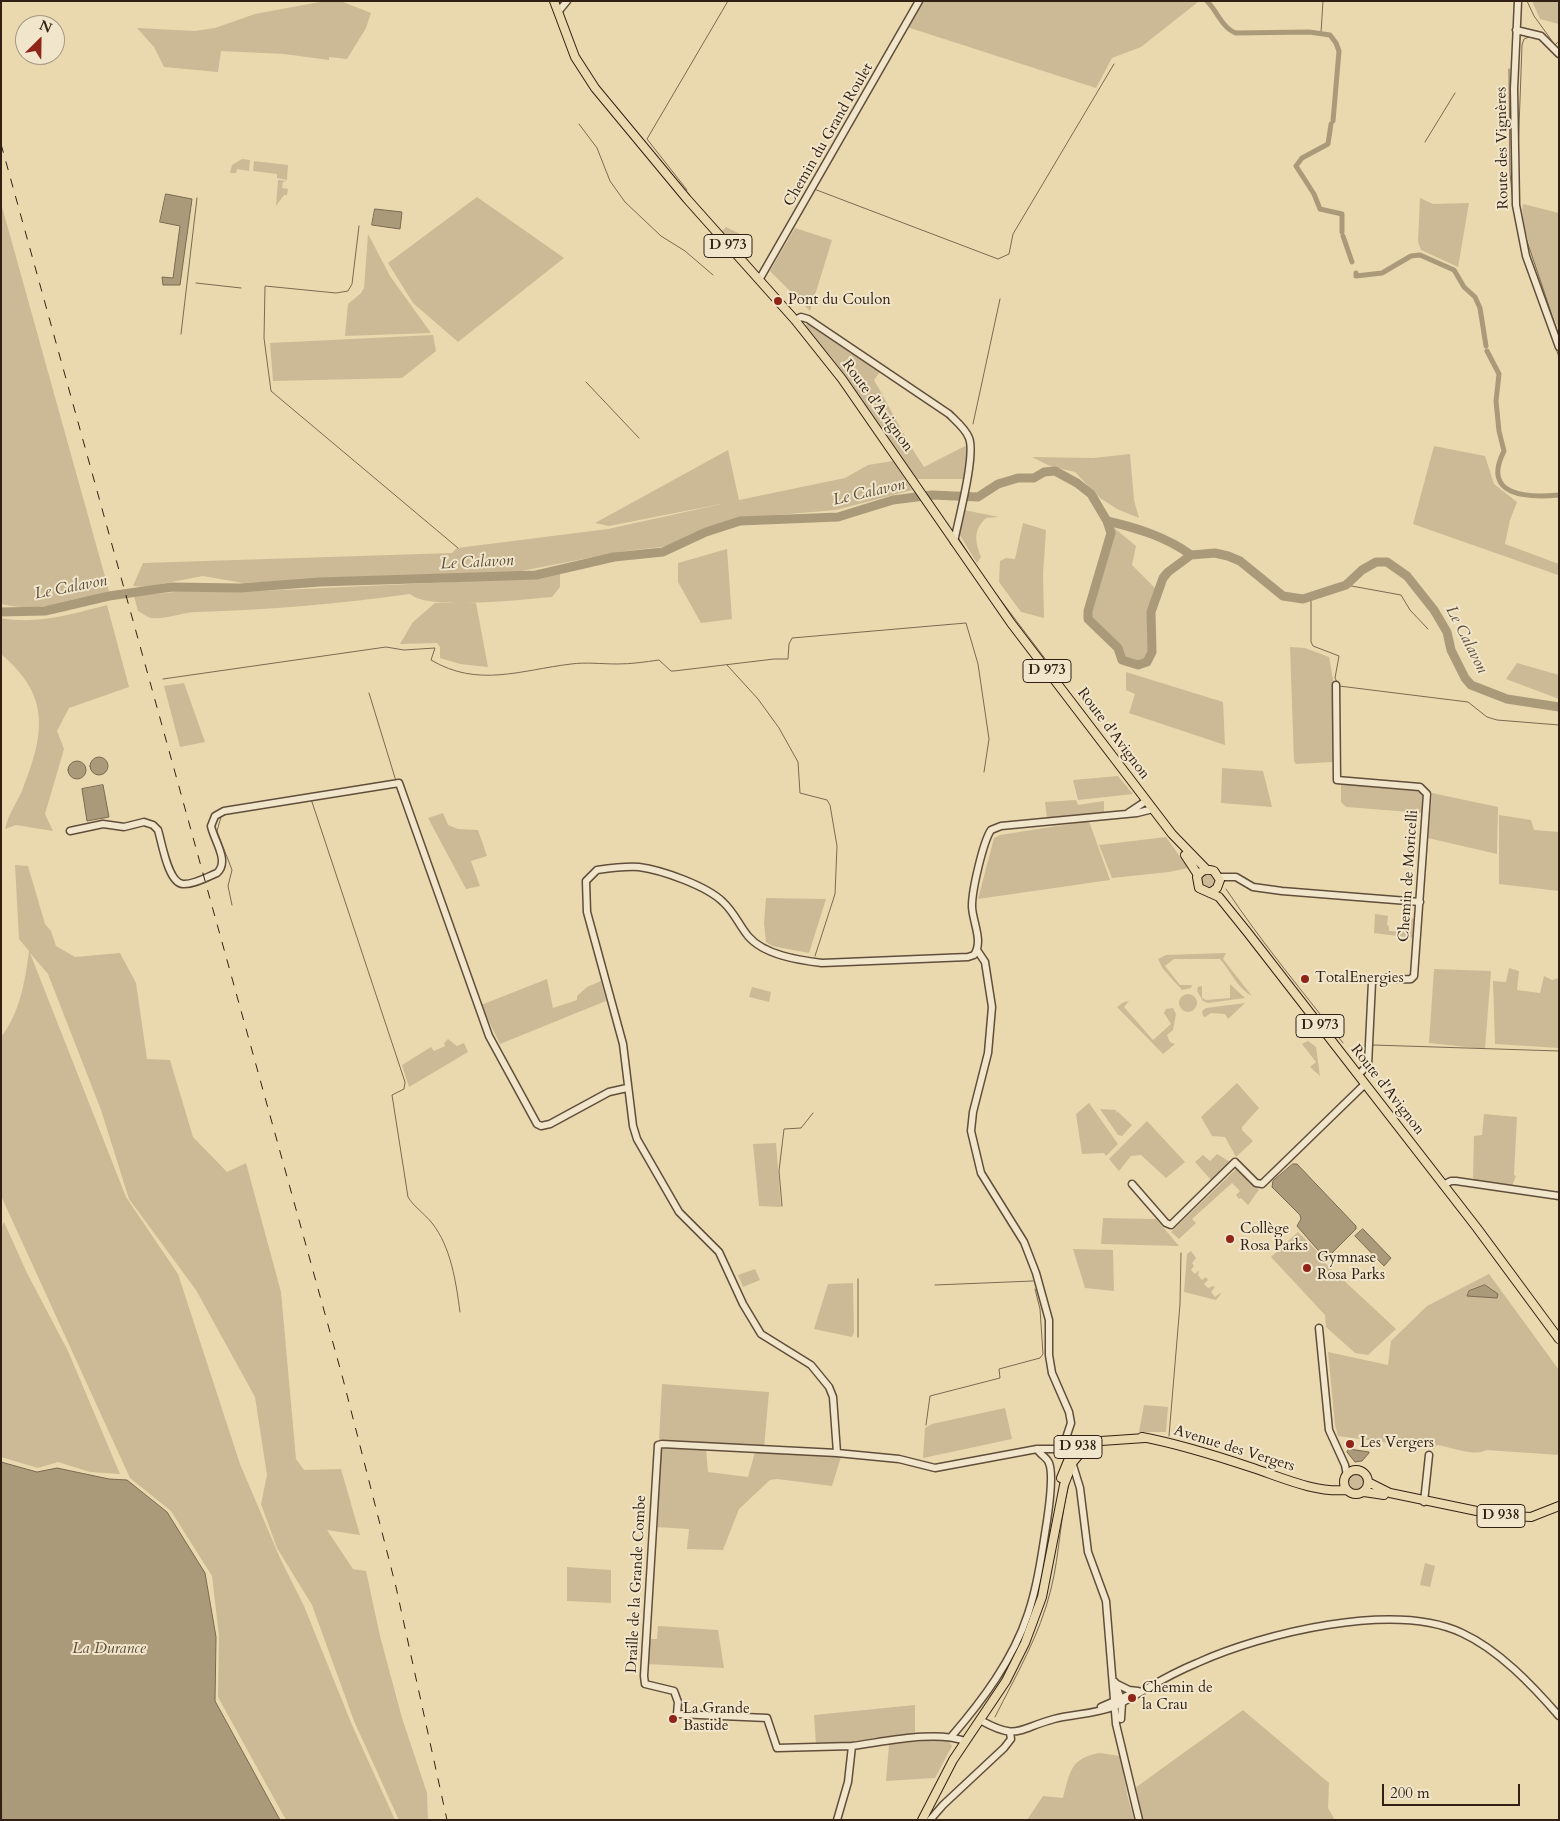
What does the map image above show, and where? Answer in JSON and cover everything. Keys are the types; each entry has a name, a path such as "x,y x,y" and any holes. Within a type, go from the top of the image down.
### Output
{"main road":[{"name":"Route d'Avignon","path":"554,1 575,57 591,82 686,199 794,320 842,379 1011,623 1172,834 1198,876"},
{"name":"Route d'Avignon","path":"1172,834 1207,870"},
{"path":"1207,870 1214,871 1219,881 1216,890 1210,893 1199,888 1196,882 1198,876 1207,870"},
{"name":"Route d'Avignon","path":"1219,881 1248,933"},
{"name":"Route d'Avignon","path":"1210,893 1219,897 1248,933 1503,1263 1559,1339"},
{"name":"D 938","path":"1051,1554 1063,1469 1071,1459 1086,1441 1101,1436 1126,1435 1145,1438"},
{"name":"D 938","path":"922,1820 965,1741 1006,1681 1025,1643 1042,1597 1071,1459 1101,1440 1145,1438"},
{"name":"Avenue des Vergers","path":"1145,1438 1185,1446 1315,1487 1347,1490"},
{"name":"D 938","path":"1348,1475 1362,1472 1368,1482 1390,1493 1496,1515 1520,1517 1542,1514 1559,1507"},
{"path":"1347,1490 1348,1475"},
{"name":"Avenue des Vergers","path":"1315,1487 1335,1486 1348,1475"},
{"path":"1364,1492 1368,1482"},
{"name":"D 938","path":"1347,1490 1357,1494 1364,1492 1424,1500"}],"street":[{"path":"558,12 568,1"},
{"name":"Chemin du Grand Roulet","path":"759,280 919,1"},
{"name":"Route des Vignères","path":"1518,1 1514,148 1516,206 1526,256 1559,347"},
{"path":"1516,30 1541,36 1559,54"},
{"path":"794,320 800,317 808,319 949,414 970,438 971,457 954,542"},
{"name":"Chemin de Moricelli","path":"1336,685 1337,780 1420,788 1427,794 1414,976 1406,980 1378,978 1372,982 1368,1065 1358,1075"},
{"path":"70,830 103,824 124,827 144,822 153,825 158,830 171,876 179,883 186,884 220,870 223,863 211,826 215,816 224,811 399,783 489,1036 537,1124 550,1124 609,1092 627,1088"},
{"path":"1125,814 1146,801"},
{"path":"1139,1820 1119,1736 1114,1704 1114,1681 1106,1602 1088,1552 1080,1488 1071,1459 1062,1450 1038,1449 935,1468 899,1459 837,1453 833,1397 829,1387 811,1365 761,1334 753,1323 719,1252 679,1212 637,1139 633,1126 619,1026 587,912 586,881 597,870 639,867 656,870 695,885 722,901 754,942 766,949 809,961 822,963 957,958 974,955 979,944 972,904 976,882 991,830 1001,826 1125,814 1153,809"},
{"path":"1219,881 1236,877 1253,887 1267,889 1412,903 1420,902"},
{"path":"977,950 986,962 992,1007 988,1054 973,1112 971,1131 981,1173 1024,1242 1036,1273 1049,1320 1049,1355 1052,1373 1069,1412 1071,1423 1062,1450"},
{"path":"1132,1184 1166,1223 1171,1225 1235,1162 1256,1183 1262,1184 1365,1084"},
{"path":"1443,1186 1449,1181 1456,1181 1559,1196"},
{"path":"1318,1328 1329,1430 1348,1475"},
{"name":"Draille de la Grande Combe","path":"837,1453 658,1445 644,1676 645,1684 660,1686 674,1691 678,1702 677,1714 767,1718 777,1748 852,1746"},
{"path":"951,1737 970,1717 996,1679 1021,1632 1032,1602 1040,1564 1050,1494 1049,1464 1038,1449"},
{"path":"1424,1500 1429,1455"},
{"path":"1121,1701 1132,1698 1146,1689 1219,1653 1278,1634 1348,1623 1422,1622 1448,1627 1482,1644 1507,1664 1559,1716"},
{"path":"1114,1681 1129,1690 1138,1691"},
{"path":"1114,1681 1121,1701 1118,1722"},
{"path":"980,1720 996,1729 1010,1733 1024,1731 1054,1719 1098,1712 1138,1691 1146,1689"},
{"path":"1118,1722 1132,1698"},
{"path":"1086,1713 1114,1704"},
{"path":"1098,1712 1118,1722"},
{"path":"930,1820 943,1805 998,1754 1011,1739 1010,1733"},
{"path":"837,1820 848,1782 852,1746 951,1737 965,1741"}],"shaded area":[{"path":"325,1 343,2 371,13 366,28 347,59 329,57 329,60 284,54 221,51 218,72 164,67 154,47 137,28 195,31 215,28 255,14"},
{"path":"922,1 1198,2 1141,47 1112,58 1096,88 907,27"},
{"path":"1532,1 1559,1 1559,24 1540,19"},
{"path":"242,159 250,160 249,171 237,169 236,173 230,173 232,165"},
{"path":"254,161 288,165 287,180 277,178 277,174 253,171"},
{"path":"278,180 287,181 283,182 282,188 288,189 287,195 284,195 276,206"},
{"path":"477,197 564,258 458,342 413,303 388,263"},
{"path":"1420,198 1433,204 1469,203 1458,267 1421,250 1418,242"},
{"path":"1,203 109,591 42,607 1,604"},
{"path":"1523,204 1559,213 1559,329 1529,245 1522,213"},
{"path":"726,227 752,240 748,252 743,254 722,231"},
{"path":"795,228 832,240 810,311 770,271"},
{"path":"368,234 390,276 431,333 345,336 348,304 364,288"},
{"path":"808,324 880,372 874,380 924,467 967,445 967,460 963,479 917,479 837,365 805,326"},
{"path":"433,335 436,351 402,378 273,381 270,343"},
{"path":"1434,446 1485,456 1494,484 1517,502 1510,520 1505,544 1559,564 1558,575 1413,524"},
{"path":"728,450 739,500 845,478 868,465 893,461 912,490 836,510 742,518 725,522 670,546 625,551 511,573 243,583 203,576 145,587 133,586 143,563 452,553 457,548 608,529 726,503 609,526 595,523"},
{"path":"1130,454 1134,500 1139,518 1117,509 1100,498 1075,472 1050,466 1032,457 1093,458"},
{"path":"964,510 999,517 986,518 979,527 976,536 981,557 977,563 959,534"},
{"path":"1023,523 1046,530 1043,575 1044,618 1021,612 999,582 1000,561 1006,558 1015,559"},
{"path":"1113,527 1136,546 1132,565 1156,589 1148,611 1150,652 1146,660 1138,662 1124,658 1121,646 1092,618 1094,601 1113,538"},
{"path":"727,549 732,619 701,623 678,582 678,563"},
{"path":"560,573 560,587 552,597 477,603 436,602 420,599 410,594 304,606 191,612 157,618 149,617 138,611 134,596 185,591 238,592 538,578"},
{"path":"435,603 476,603 488,667 460,664 440,658 440,647 437,643 400,644 413,622"},
{"path":"107,605 129,687 69,708 57,731 64,749 45,814 53,831 16,825 5,829 30,771 35,752 39,718 36,701 29,686 17,670 1,654 1,618 14,620 41,619 68,615"},
{"path":"1290,647 1305,648 1329,657 1334,685 1333,762 1296,764 1294,761"},
{"path":"1517,663 1559,675 1559,699 1506,679"},
{"path":"1126,672 1223,702 1225,745 1129,713 1135,694 1126,690"},
{"path":"184,683 205,742 180,747 164,686"},
{"path":"1222,768 1263,771 1272,807 1221,803"},
{"path":"1118,776 1133,794 1078,800 1073,780"},
{"path":"1341,784 1419,790 1424,795 1423,813 1346,807 1341,802"},
{"path":"1432,793 1498,807 1497,854 1428,838"},
{"path":"1076,800 1078,805 1104,801 1104,813 1047,818 1045,802"},
{"path":"443,813 448,825 458,829 478,830 487,856 471,861 480,886 466,889 428,818"},
{"path":"1499,815 1531,820 1534,830 1559,832 1559,891 1499,884"},
{"path":"1089,821 1110,880 978,899 994,838 1000,835"},
{"path":"1166,837 1188,868 1112,878 1099,845"},
{"path":"15,865 28,866 45,924 51,931 56,946 75,957 120,953 136,983 147,1059 170,1060 193,1137 227,1172 246,1163 281,1292 296,1459 304,1470 341,1469 360,1535 327,1530 353,1569 366,1571 380,1636 402,1718 427,1793 428,1820 399,1820 354,1721 312,1605 277,1548 261,1504 267,1475 255,1397 196,1290 129,1199 101,1110 48,974 30,953 126,1197 178,1274 240,1464 280,1558 304,1606 352,1725 395,1820 286,1820 218,1697 219,1636 212,1576 171,1511 130,1478 2,1198 1,1037 13,1018 21,996 29,951 19,939"},
{"path":"1205,873 1211,873 1216,878 1214,887 1205,889 1200,884 1200,878"},
{"path":"766,898 826,899 809,953 772,946 766,942 764,923"},
{"path":"1375,914 1388,916 1387,925 1389,926 1389,931 1402,932 1404,917 1415,919 1413,938 1374,933"},
{"path":"1226,953 1223,959 1252,996 1239,985 1220,959 1174,959 1165,966 1180,985 1192,985 1191,988 1182,990 1163,969 1158,959 1166,955"},
{"path":"1509,968 1519,971 1517,990 1540,993 1544,976 1552,980 1559,978 1559,1048 1495,1044 1493,981 1506,982"},
{"path":"1434,969 1491,971 1485,1049 1429,1043"},
{"path":"547,979 553,1008 577,1000 577,996 587,987 601,981 606,1001 500,1044 481,1005"},
{"path":"1230,984 1245,998 1208,1003 1203,1001 1197,991 1198,987 1202,986 1202,998 1206,1000 1230,998"},
{"path":"752,987 771,992 769,1002 749,997"},
{"path":"1188,994 1194,997 1197,1003 1194,1009 1188,1012 1182,1009 1179,1003 1182,997"},
{"path":"1129,1001 1124,1007 1153,1040 1171,1024 1164,1013 1166,1009 1173,1008 1176,1014 1173,1030 1167,1035 1170,1042 1175,1044 1163,1054 1117,1007"},
{"path":"1245,1003 1228,1019 1225,1014 1211,1013 1205,1017 1203,1016 1202,1011 1206,1008"},
{"path":"448,1039 457,1046 464,1043 468,1052 409,1087 402,1065 431,1047 434,1051 445,1046 444,1043"},
{"path":"1308,1041 1316,1047 1320,1076 1310,1067 1316,1062 1302,1044"},
{"path":"1237,1083 1259,1108 1242,1127 1242,1130 1253,1141 1236,1157 1225,1137 1212,1136 1201,1117"},
{"path":"1089,1103 1118,1144 1106,1156 1104,1153 1082,1154 1076,1114"},
{"path":"1100,1109 1116,1110 1116,1114 1117,1111 1132,1125 1122,1136 1118,1135"},
{"path":"1484,1114 1517,1117 1514,1175 1516,1176 1512,1186 1477,1181 1473,1178 1474,1136 1482,1135"},
{"path":"1147,1121 1185,1162 1166,1178 1141,1155 1131,1156 1119,1171 1109,1159"},
{"path":"776,1143 781,1207 759,1206 753,1144"},
{"path":"1217,1154 1230,1162 1211,1180 1195,1162 1203,1155 1210,1161"},
{"path":"1237,1168 1259,1190 1248,1205 1236,1195 1240,1191 1232,1183 1192,1219 1196,1223 1179,1239 1171,1232"},
{"path":"1103,1218 1156,1219 1179,1246 1101,1244"},
{"path":"4,1222 27,1273 68,1351 120,1474 90,1472 58,1462 38,1468 1,1457 1,1229"},
{"path":"1298,1232 1327,1261 1325,1263 1396,1329 1368,1355 1355,1353 1326,1327 1325,1315 1271,1257"},
{"path":"1073,1249 1113,1250 1114,1291 1085,1288"},
{"path":"1191,1251 1196,1258 1192,1263 1194,1266 1191,1270 1195,1274 1199,1270 1198,1275 1202,1280 1206,1277 1208,1280 1204,1284 1208,1288 1215,1287 1211,1292 1215,1297 1221,1294 1216,1300 1184,1292 1187,1254"},
{"path":"755,1269 760,1280 743,1287 738,1275"},
{"path":"1489,1274 1559,1370 1559,1455 1486,1450 1469,1452 1437,1445 1434,1449 1338,1436 1335,1425 1328,1352 1388,1365 1391,1341 1427,1306"},
{"path":"853,1283 854,1332 852,1337 814,1329 828,1284"},
{"path":"662,1384 769,1392 764,1448 659,1441"},
{"path":"1144,1405 1168,1407 1166,1432 1139,1432"},
{"path":"1005,1408 1012,1439 923,1458 925,1428 932,1424"},
{"path":"664,1446 706,1449 708,1472 748,1477 755,1452 841,1457 832,1486 777,1479 770,1480 739,1509 723,1550 687,1549 689,1529 656,1527 660,1452"},
{"path":"1356,1474 1362,1476 1364,1482 1362,1488 1356,1490 1350,1488 1348,1482 1350,1476"},
{"path":"1425,1563 1435,1566 1430,1587 1420,1585"},
{"path":"567,1567 611,1570 611,1603 567,1601"},
{"path":"658,1626 718,1630 724,1668 647,1664 649,1639 657,1639"},
{"path":"915,1705 915,1737 816,1745 814,1715"},
{"path":"1243,1710 1329,1783 1328,1808 1335,1820 1140,1820 1135,1788"},
{"path":"948,1739 952,1746 935,1778 886,1781 889,1744"},
{"path":"1100,1753 1120,1756 1134,1820 1027,1820 1043,1796 1063,1798 1070,1774 1077,1763 1083,1758"}],"water":[{"path":"166,194 192,199 180,285 163,285 162,277 173,278 180,226 160,222"},
{"path":"375,209 402,212 400,229 372,225"},
{"path":"95,757 103,757 108,762 106,773 95,775 90,770 90,762"},
{"path":"73,761 81,761 86,766 84,777 73,779 68,774 68,766"},
{"path":"103,785 109,817 87,821 82,789"},
{"path":"1293,1164 1297,1164 1356,1226 1356,1229 1328,1257 1325,1258 1297,1226 1301,1219 1300,1215 1272,1187 1273,1181"},
{"path":"1363,1229 1391,1258 1384,1266 1355,1236"},
{"path":"1485,1285 1498,1294 1497,1298 1467,1296 1469,1291"},
{"path":"1349,1449 1369,1453 1362,1461 1355,1462 1347,1452"},
{"name":"La Durance","path":"1,1462 37,1472 57,1468 109,1479 127,1480 167,1512 205,1573 216,1637 215,1701 280,1820 2,1820"}],"waterway":[{"path":"687,190 647,139 728,1"},
{"path":"1207,1 1227,28 1236,33 1309,32 1330,35 1339,51 1333,121"},
{"path":"1321,33 1323,1"},
{"path":"1527,1 1534,16 1555,45 1559,41"},
{"path":"1518,155 1522,45 1524,39 1529,37"},
{"path":"814,189 998,259 1009,254 1013,234 1114,64"},
{"path":"1509,69 1510,173 1513,203"},
{"path":"1425,142 1455,93"},
{"path":"579,124 597,148 610,181 625,202 661,236 685,251 713,275"},
{"path":"1331,124 1328,144 1302,158 1296,166 1314,194 1320,209 1342,214 1342,232"},
{"path":"181,334 197,198"},
{"path":"1513,207 1522,250"},
{"path":"359,226 352,284 348,291 336,293 265,286 264,338 271,391 458,548"},
{"path":"1343,236 1352,262"},
{"path":"1526,238 1559,336"},
{"path":"1356,273 1356,276 1382,273 1411,256 1420,255 1454,270 1464,287 1475,297 1480,308 1486,346"},
{"path":"196,283 241,288"},
{"path":"973,424 1000,299"},
{"path":"1539,301 1559,357"},
{"path":"1487,351 1499,374 1496,401 1499,431 1504,451 1498,466 1498,477 1503,485 1511,491 1521,494 1534,496 1559,495"},
{"path":"586,382 639,438"},
{"name":"Le Calavon","path":"1,612 45,611 109,596 172,587 240,588 320,582 536,575 614,557 663,552 706,532 740,521 838,517 893,500 932,495 978,497 998,484 1018,478 1034,478 1044,472 1055,471 1077,483 1091,494 1107,521 1111,533 1088,611 1088,619 1118,648 1122,660 1138,665 1147,662 1152,652 1151,612 1163,578 1191,555 1215,553 1228,556 1240,561 1283,596 1303,599 1346,585 1362,570 1376,562 1387,562 1407,576 1434,610 1447,632 1451,650 1465,678 1471,685 1507,699 1559,707"},
{"path":"1107,521 1151,534 1172,543 1191,555"},
{"path":"959,539 979,570"},
{"path":"1346,585 1401,595 1410,610 1428,629"},
{"path":"993,590 1059,677"},
{"path":"1311,598 1311,642 1313,646 1339,656 1335,678 1337,682"},
{"path":"163,679 386,647 404,650 435,648 431,660 448,668 483,675 517,673 577,663 622,664 659,660 671,671 674,671 788,659 789,644 792,638 966,623 978,664 989,739 984,772"},
{"path":"727,665 758,699 779,728 798,762 800,793 827,800 830,805 837,846 835,894 815,956"},
{"path":"1339,686 1468,702 1487,717 1497,720 1559,725"},
{"path":"369,693 396,781"},
{"path":"311,799 405,1082 404,1089 392,1095 408,1197 432,1223 444,1243 452,1265 460,1312"},
{"path":"221,817 217,831 232,870 228,886 232,905"},
{"path":"1226,889 1268,948 1343,1043"},
{"path":"1240,930 1312,1022"},
{"path":"1373,1045 1559,1051"},
{"path":"782,1206 779,1171 784,1129 801,1128 813,1113"},
{"path":"1169,1436 1180,1304 1181,1253"},
{"path":"858,1279 858,1337"},
{"path":"935,1285 1033,1281"},
{"path":"926,1425 930,1396 1000,1378 999,1369 1040,1358 1043,1354 1040,1309 1035,1289"},
{"path":"995,1717 1027,1655 1041,1622 1054,1575 1070,1480"}],"railway":[{"path":"1,144 343,1379 396,1587 447,1820"}],"place":[{"name":"Pont du Coulon","path":"778,301"},
{"name":"TotalEnergies","path":"1305,979"},
{"name":"Collège Rosa Parks","path":"1230,1239"},
{"name":"Gymnase Rosa Parks","path":"1307,1268"},
{"name":"Les Vergers","path":"1350,1444"},
{"name":"Chemin de la Crau","path":"1132,1698"},
{"name":"La Grande Bastide","path":"673,1719"}]}
